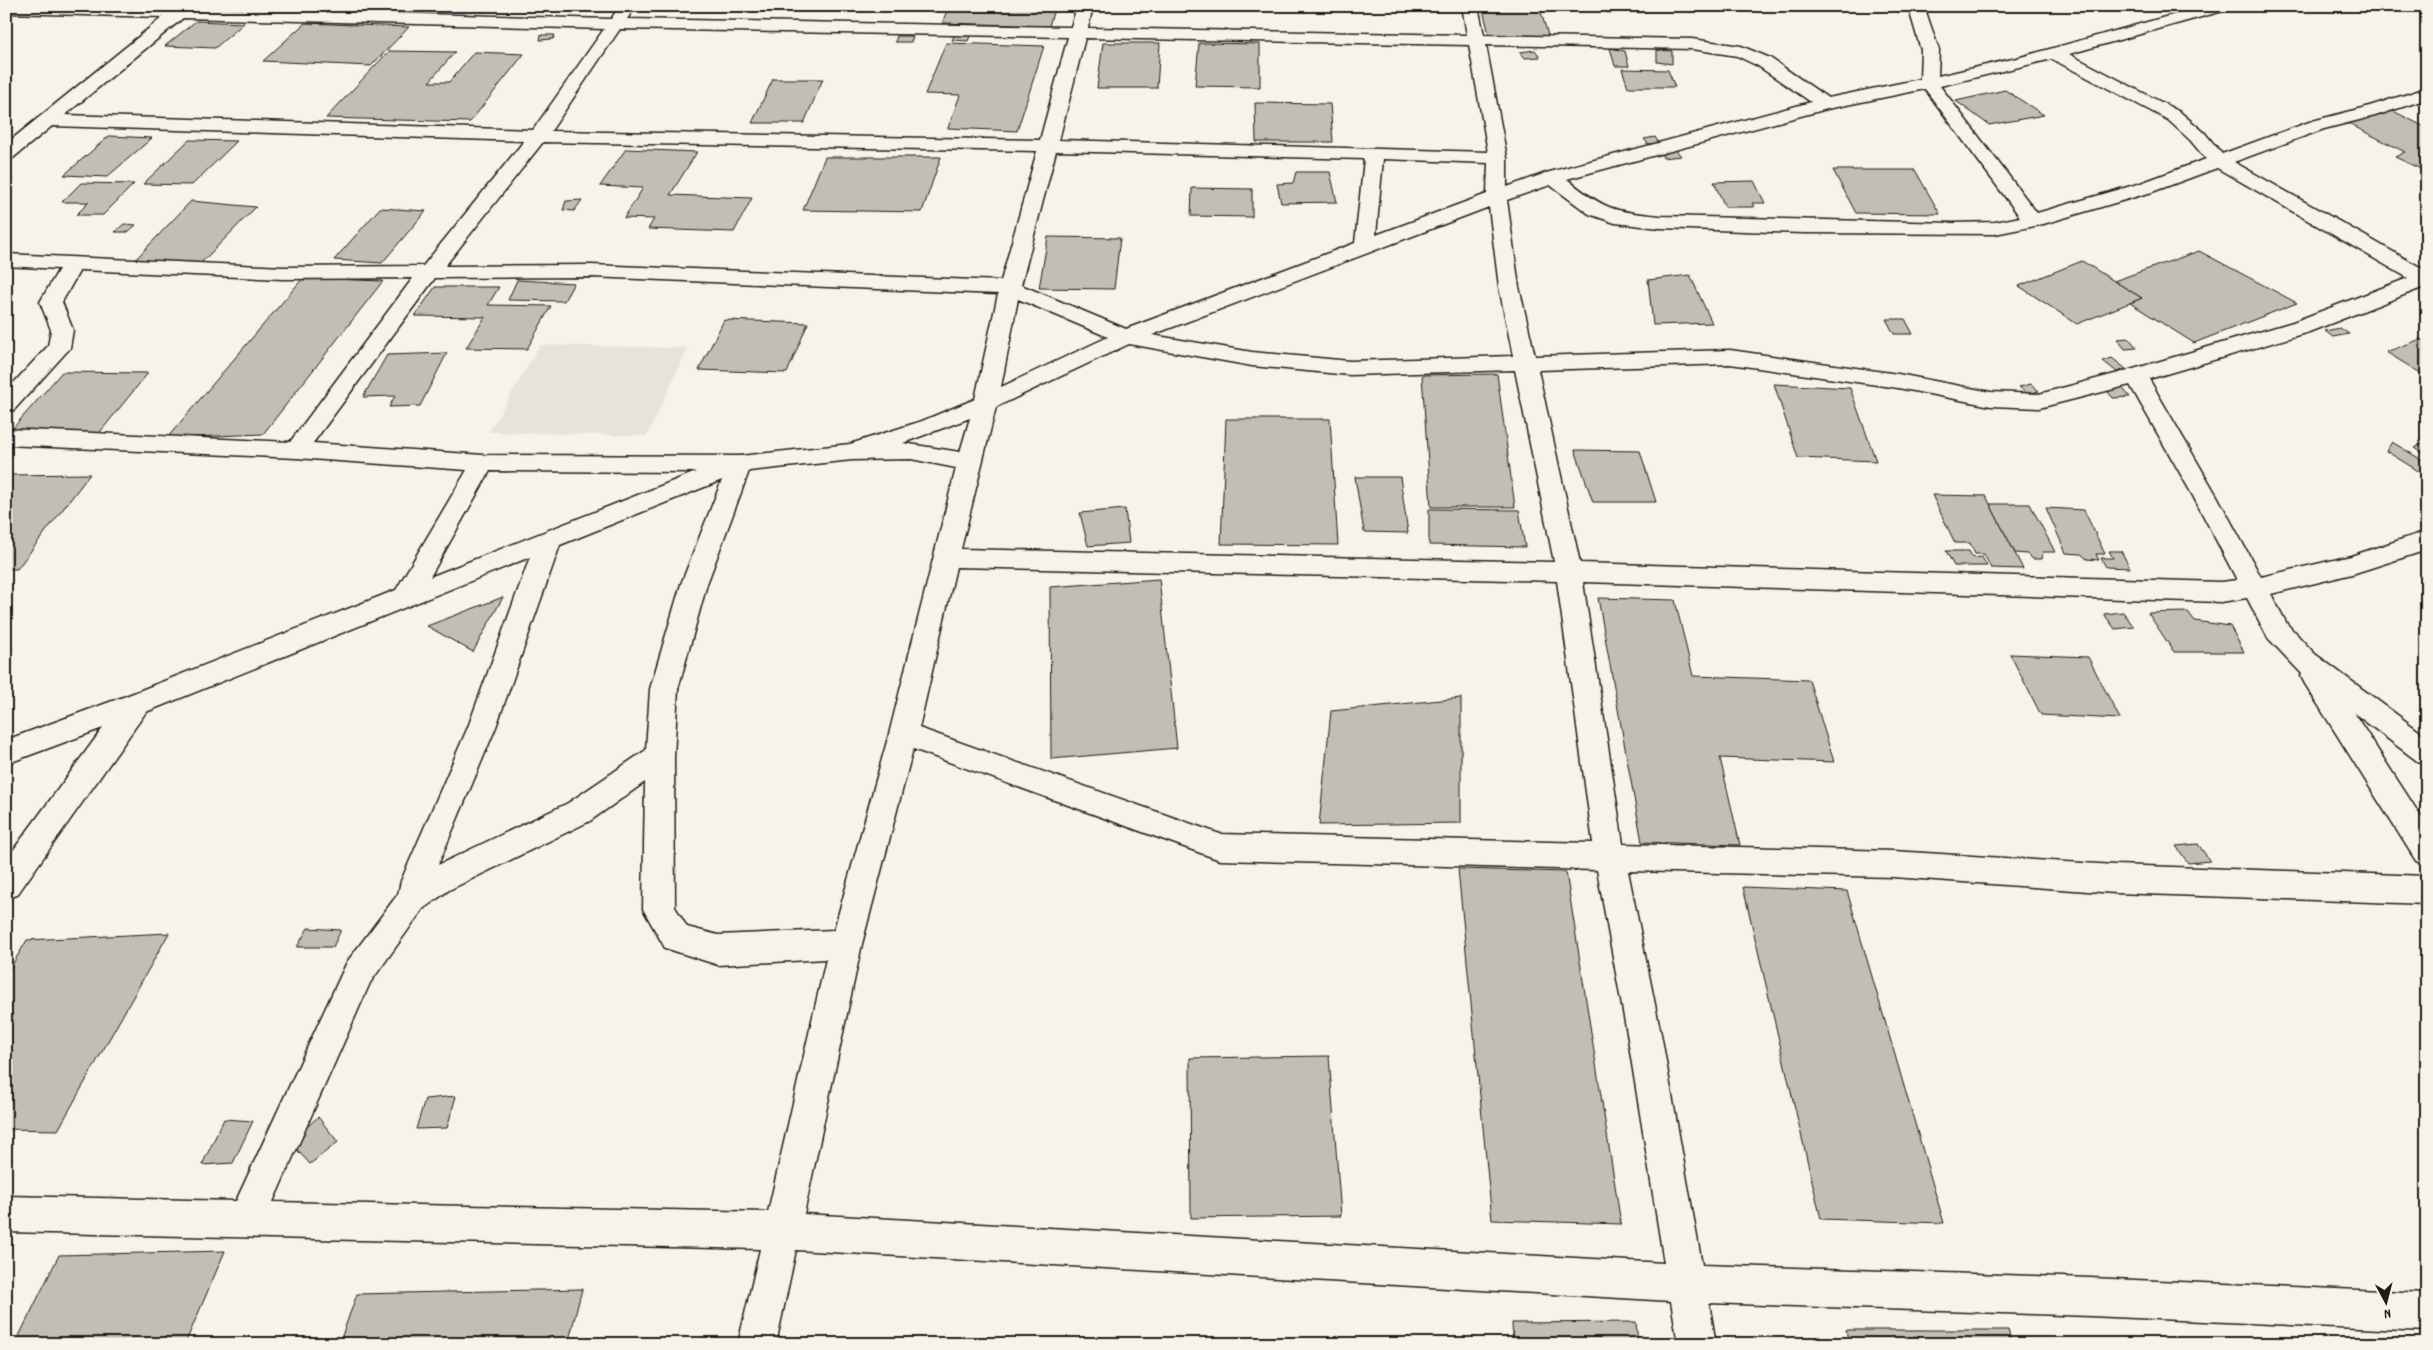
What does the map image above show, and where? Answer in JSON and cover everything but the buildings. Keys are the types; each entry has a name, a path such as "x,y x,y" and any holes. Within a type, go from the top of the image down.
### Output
{"street":[{"path":"296,450 429,272 538,136 627,6"},
{"path":"757,1344 846,944 903,734 986,403 1010,288 1085,6"},
{"path":"1470,6 1498,158 1497,197 1509,287 1569,572 1610,856 1688,1283 1696,1344"},
{"path":"1916,6 1930,50 1929,83 2033,222"},
{"path":"852,452 930,426 986,403 1126,337 1553,177 1825,104 1929,83 2054,53 2224,6"},
{"path":"6,8 184,9 615,24 1079,34 1692,44 1741,51 1764,62 1825,104"},
{"path":"6,154 184,9"},
{"path":"2054,53 2174,116 2197,136 2218,161 2426,279"},
{"path":"1553,177 1596,210 1615,217 1660,222 1953,229 1995,228 2033,222 2145,188 2318,124 2418,96 2427,108"},
{"path":"50,120 538,136 1048,145 1498,158"},
{"path":"1365,246 1374,153"},
{"path":"6,260 283,272 591,271 803,282 1010,288 1126,337 1252,359 1350,368 1730,357 1898,381 1991,398 2039,401 2136,376 2301,327 2426,279"},
{"path":"6,405 59,348 62,330 51,302 73,263"},
{"path":"2136,376 2256,589 2277,631 2305,661 2427,753"},
{"path":"6,437 82,442 296,450 483,463 740,464 852,452 911,451 970,462"},
{"path":"405,597 483,463"},
{"path":"6,752 136,704 740,464"},
{"path":"740,464 694,584 664,689 660,756 658,909 676,938 718,950 846,944"},
{"path":"412,899 416,881 482,727 549,540"},
{"path":"946,558 1569,572 2196,591 2256,589 2390,554 2427,540"},
{"path":"2305,661 2427,852"},
{"path":"6,886 136,704"},
{"path":"903,734 1220,847 1894,864 2115,879 2427,890"},
{"path":"246,1219 358,973 412,899 438,880 579,812 660,756"},
{"path":"6,1214 783,1231 1688,1283 2090,1296 2427,1312"}],"shaded area":[{"path":"540,345 688,348 647,436 489,432"}]}
